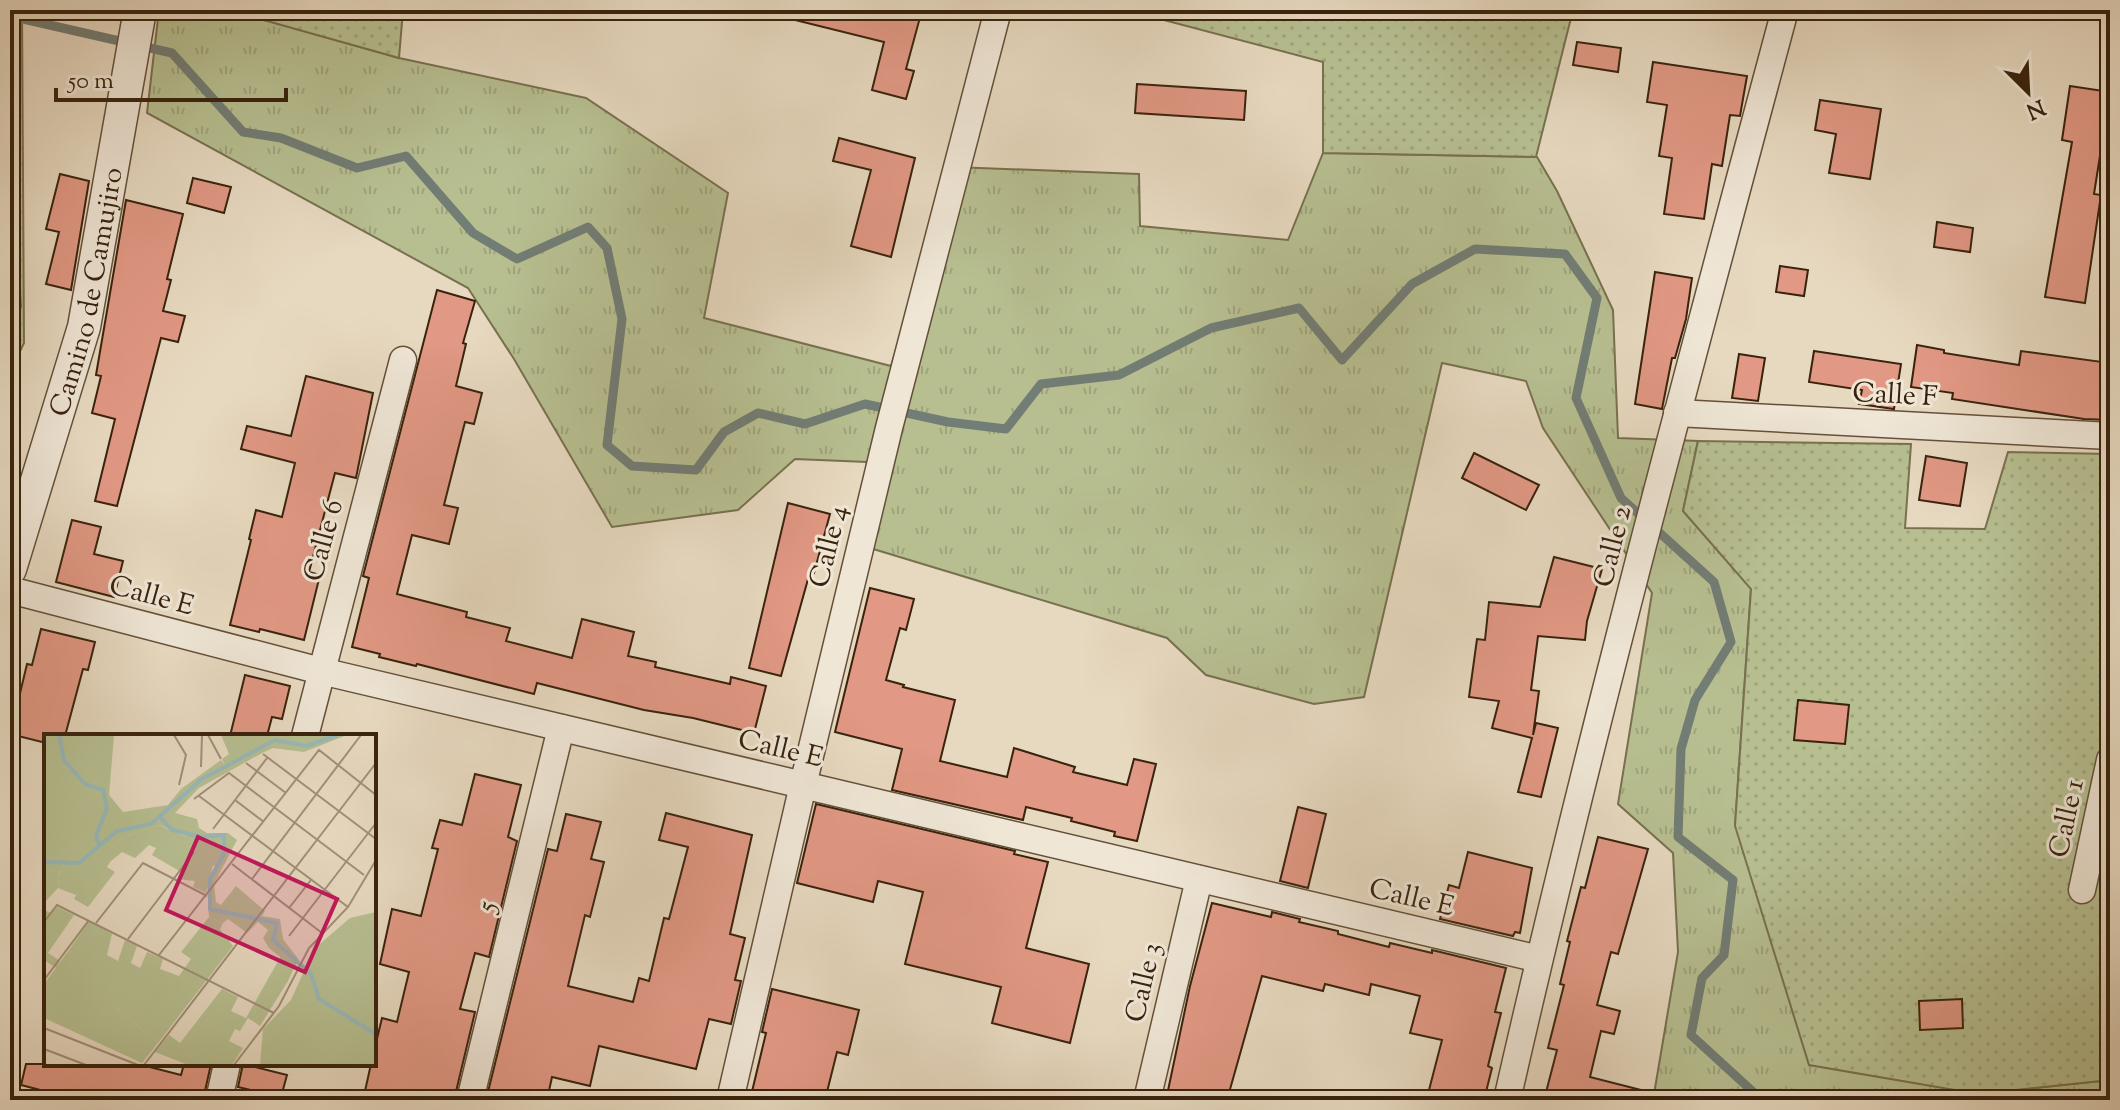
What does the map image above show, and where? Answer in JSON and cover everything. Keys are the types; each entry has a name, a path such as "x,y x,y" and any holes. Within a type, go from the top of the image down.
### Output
{"street":[{"name":"Calle 4","path":"730,1100 889,428 998,10"},
{"name":"Calle 2","path":"1507,1100 1539,959 1677,413 1785,10"},
{"name":"Camino de Camujiro","path":"10,569 84,327 140,11"},
{"name":"Calle 6","path":"305,734 403,360"},
{"name":"Calle F","path":"1677,413 2110,436"},
{"name":"Calle E","path":"10,590 321,671 1539,959"},
{"name":"5","path":"470,1100 561,728"},
{"name":"Calle 1","path":"2082,890 2110,760"},
{"name":"Calle 3","path":"1147,1100 1199,879"},
{"path":"219,1100 227,1066"}],"green space":[{"path":"10,10 22,10 24,343 10,372"},
{"path":"159,10 228,10 399,58 586,98 728,193 704,318 891,366 954,167 1139,174 1140,226 1288,240 1323,153 1537,157 1557,191 1613,310 1618,438 1698,441 1683,511 1751,588 1735,826 1978,1094 2110,1080 2110,1100 1653,1100 1678,952 1673,853 1618,804 1652,593 1543,428 1526,381 1442,363 1364,697 1314,704 1206,675 1167,638 860,545 867,462 795,459 738,510 612,527 514,359 468,288 147,113"},
{"path":"228,10 403,10 399,58"},
{"path":"1161,10 1573,10 1536,157 1323,153 1323,62 1160,19"},
{"path":"1698,441 1911,444 1905,528 1985,529 2008,452 2110,454 2110,1080 1978,1094 1809,1065 1735,826 1751,589 1683,511"}],"building":[{"path":"792,10 922,10 906,69 914,71 906,99 872,90 884,42 791,19"},
{"path":"1577,42 1621,48 1618,72 1573,65"},
{"path":"1653,62 1747,76 1740,116 1730,115 1722,166 1712,164 1704,219 1664,214 1672,158 1659,156 1667,105 1647,102"},
{"path":"1137,84 1246,91 1244,120 1135,113"},
{"path":"2070,86 2110,92 2094,194 2101,195 2085,303 2045,297 2072,142 2062,140"},
{"path":"1820,100 1881,109 1870,179 1829,173 1836,134 1815,130"},
{"path":"839,138 915,158 891,257 851,246 871,170 833,161"},
{"path":"60,174 89,181 71,290 46,284 59,232 46,229"},
{"path":"193,178 231,187 224,213 187,203"},
{"path":"126,200 183,214 167,279 171,280 163,311 185,316 178,342 161,338 117,506 95,501 115,419 92,413 101,376 96,375"},
{"path":"1937,222 1973,228 1970,252 1934,247"},
{"path":"1780,266 1808,270 1804,296 1776,292"},
{"path":"1655,272 1692,278 1686,319 1675,358 1672,358 1662,409 1635,404"},
{"path":"437,290 475,301 463,343 466,344 456,386 482,393 474,424 465,422 444,505 458,508 449,544 412,535 397,594 467,612 466,617 510,628 506,641 572,658 582,619 634,632 628,656 656,662 655,667 730,684 731,677 766,686 754,733 537,683 534,694 379,657 380,654 352,647 369,578 363,576"},
{"path":"1917,345 1944,350 1944,353 2019,365 2021,351 2110,363 2110,420 2084,419 1952,399 1953,393 1911,387"},
{"path":"1814,351 1901,364 1894,409 1859,404 1862,390 1809,382"},
{"path":"1739,354 1765,358 1758,401 1732,398"},
{"path":"306,376 373,393 356,478 335,473 309,572 320,575 304,640 230,625 256,510 282,517 295,463 241,449 247,426 291,436"},
{"path":"1474,453 1539,485 1526,510 1462,478"},
{"path":"1926,456 1967,463 1960,506 1919,500"},
{"path":"788,503 830,514 781,676 749,668"},
{"path":"72,520 101,527 94,554 123,561 114,597 56,582"},
{"path":"1554,557 1602,569 1587,621 1585,640 1538,636 1531,690 1539,691 1533,735 1536,723 1558,728 1541,797 1518,792 1532,738 1492,728 1499,701 1469,697 1477,639 1485,640 1489,602 1540,607"},
{"path":"870,588 914,599 906,630 900,628 886,680 955,700 940,761 1007,777 1014,748 1075,767 1073,772 1127,785 1134,759 1156,764 1137,841 1071,821 1072,818 1026,807 1023,820 892,790 902,749 835,732"},
{"path":"41,629 95,642 88,670 83,669 66,734 44,734 44,742 10,734 10,704 17,706 27,664 32,665"},
{"path":"245,675 290,686 282,719 272,717 268,734 230,734"},
{"path":"1798,700 1849,705 1845,744 1794,740"},
{"path":"475,774 521,785 508,837 517,841 489,957 475,953 460,1009 475,1012 454,1100 363,1100 371,1066 376,1066 376,1043 382,1018 397,1022 409,972 380,964 392,909 421,916 438,849 432,848 440,820 462,825"},
{"path":"816,804 1015,851 1014,854 1048,862 1026,948 1089,964 1070,1043 992,1023 1001,987 905,964 923,892 878,881 873,902 797,883"},
{"path":"1298,807 1326,814 1308,888 1280,881"},
{"path":"666,813 752,835 730,934 745,938 735,980 741,981 731,1024 709,1019 696,1069 599,1046 590,1086 552,1077 547,1100 486,1100 548,849 557,851 566,814 601,822 591,859 604,862 590,917 585,915 568,986 633,1002 639,978 649,981 664,918 669,919 688,847 659,840"},
{"path":"1598,837 1648,849 1618,954 1611,952 1597,1005 1620,1011 1614,1034 1601,1031 1590,1077 1645,1091 1644,1100 1544,1100 1557,1050 1548,1048 1564,985 1560,984 1570,942 1567,941"},
{"path":"1468,852 1532,868 1520,933 1515,932 1513,936 1440,919 1449,885 1459,888"},
{"path":"1212,903 1271,917 1272,912 1389,947 1390,943 1432,953 1432,950 1506,968 1495,1012 1501,1013 1488,1066 1492,1068 1484,1100 1469,1100 1429,1090 1442,1040 1410,1033 1420,996 1371,984 1369,995 1325,984 1323,991 1262,976 1227,1100 1166,1100 1190,986"},
{"path":"772,989 859,1010 848,1055 837,1052 825,1100 750,1100 766,1033 762,1032"},
{"path":"1962,999 1963,1028 1920,1030 1919,1001"},
{"path":"26,1064 146,1066 181,1075 183,1066 211,1066 203,1100 79,1100 21,1085"},
{"path":"243,1066 287,1075 281,1097 238,1087"}],"waterway":[{"path":"10,16 172,53 243,132 281,138 357,168 406,156 473,233 517,259 588,227 607,248 622,319 607,445 632,466 696,470 724,432 758,413 805,424 865,404 948,422 1006,429 1041,384 1119,375 1211,328 1299,308 1342,360 1412,284 1475,249 1565,254 1597,298 1576,398 1621,498 1714,582 1731,642 1695,700 1681,749 1678,837 1733,880 1724,955 1702,978 1691,1035 1762,1100"}],"railway":[{"path":"10,121 17,306 10,331"}]}
